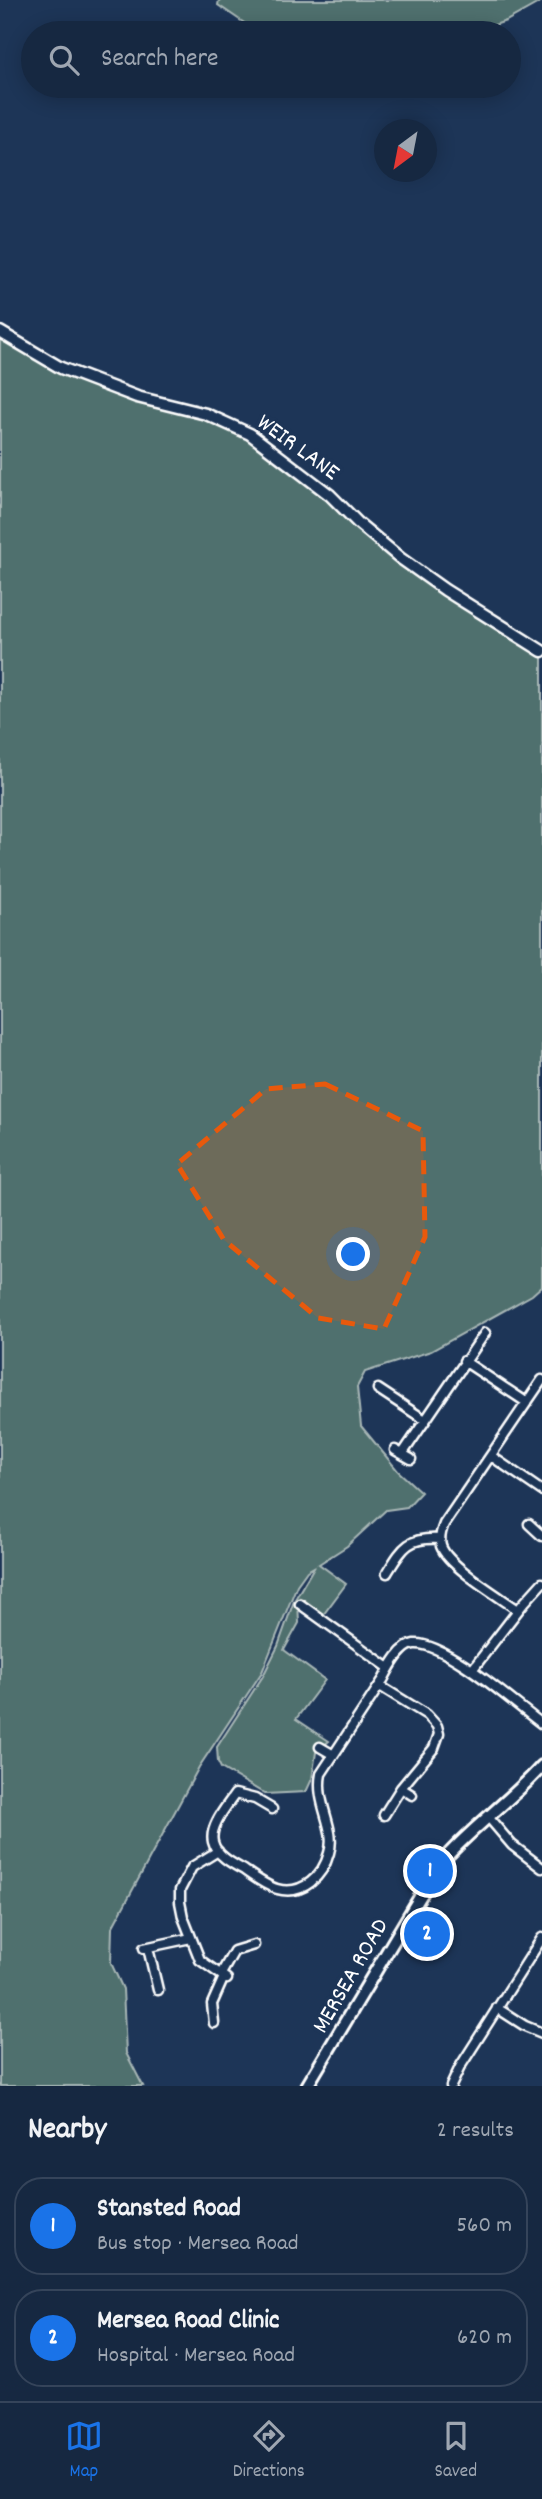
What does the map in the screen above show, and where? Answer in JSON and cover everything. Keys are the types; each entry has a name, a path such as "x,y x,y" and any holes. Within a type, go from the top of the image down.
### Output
{"main road":[{"name":"MERSEA ROAD","path":"307,2086 439,1864 455,1845 489,1818 542,1766"}],"street":[{"name":"WEIR LANE","path":"0,332 61,369 137,397 206,414 250,434 330,495 400,558 445,590 542,651"},
{"path":"411,1459 399,1451 425,1420 485,1332"},
{"path":"464,1361 526,1402"},
{"path":"518,1610 460,1569 442,1548 440,1539 444,1524 542,1380"},
{"path":"389,1384 381,1391 425,1420"},
{"path":"491,1456 542,1492"},
{"path":"521,1492 528,1482"},
{"path":"529,1529 542,1536"},
{"path":"387,1573 404,1548 413,1541 440,1539"},
{"path":"386,1556 394,1562"},
{"path":"472,1670 542,1583"},
{"path":"303,1610 389,1668"},
{"path":"272,1810 255,1799 235,1794 233,1805 213,1830 213,1842 227,1860 277,1889 300,1889 315,1879 329,1854 332,1842 318,1789 321,1774 380,1686 389,1668 407,1647 416,1644 437,1650 472,1670 542,1724"},
{"path":"380,1686 427,1715 437,1726 439,1734 434,1748 401,1788 384,1815"},
{"path":"320,1747 332,1754"},
{"path":"401,1788 412,1795"},
{"path":"489,1818 512,1845 542,1868"},
{"path":"218,1851 197,1862 186,1876 180,1890 183,1917 200,1960 224,1977"},
{"path":"158,1990 149,1945 191,1938"},
{"path":"451,2086 542,1938"},
{"path":"214,2023 212,2004 234,1951 254,1945"},
{"path":"497,2008 525,2026 542,2033"}],"highlighted area":[{"path":"325,1084 423,1131 425,1237 384,1329 318,1318 224,1240 177,1164 266,1089"}],"green space":[{"path":"219,0 542,0 506,21 241,21 218,5"},
{"path":"0,332 61,368 206,414 250,434 358,523 542,653 542,1286 532,1295 431,1351 365,1372 357,1387 361,1426 398,1471 421,1492 407,1507 386,1510 347,1546 319,1564 346,1584 323,1615 300,1598 298,1601 299,1623 284,1650 325,1680 296,1719 329,1741 316,1752 312,1779 306,1792 265,1794 221,1768 217,1747 263,1676 278,1646 294,1601 314,1567 307,1571 297,1585 262,1672 199,1767 112,1928 111,1963 123,1989 126,2053 143,2086 0,2086"}],"place":[{"name":"Stansted Road","path":"430,1871"},
{"name":"Mersea Road Clinic","path":"427,1934"}]}
